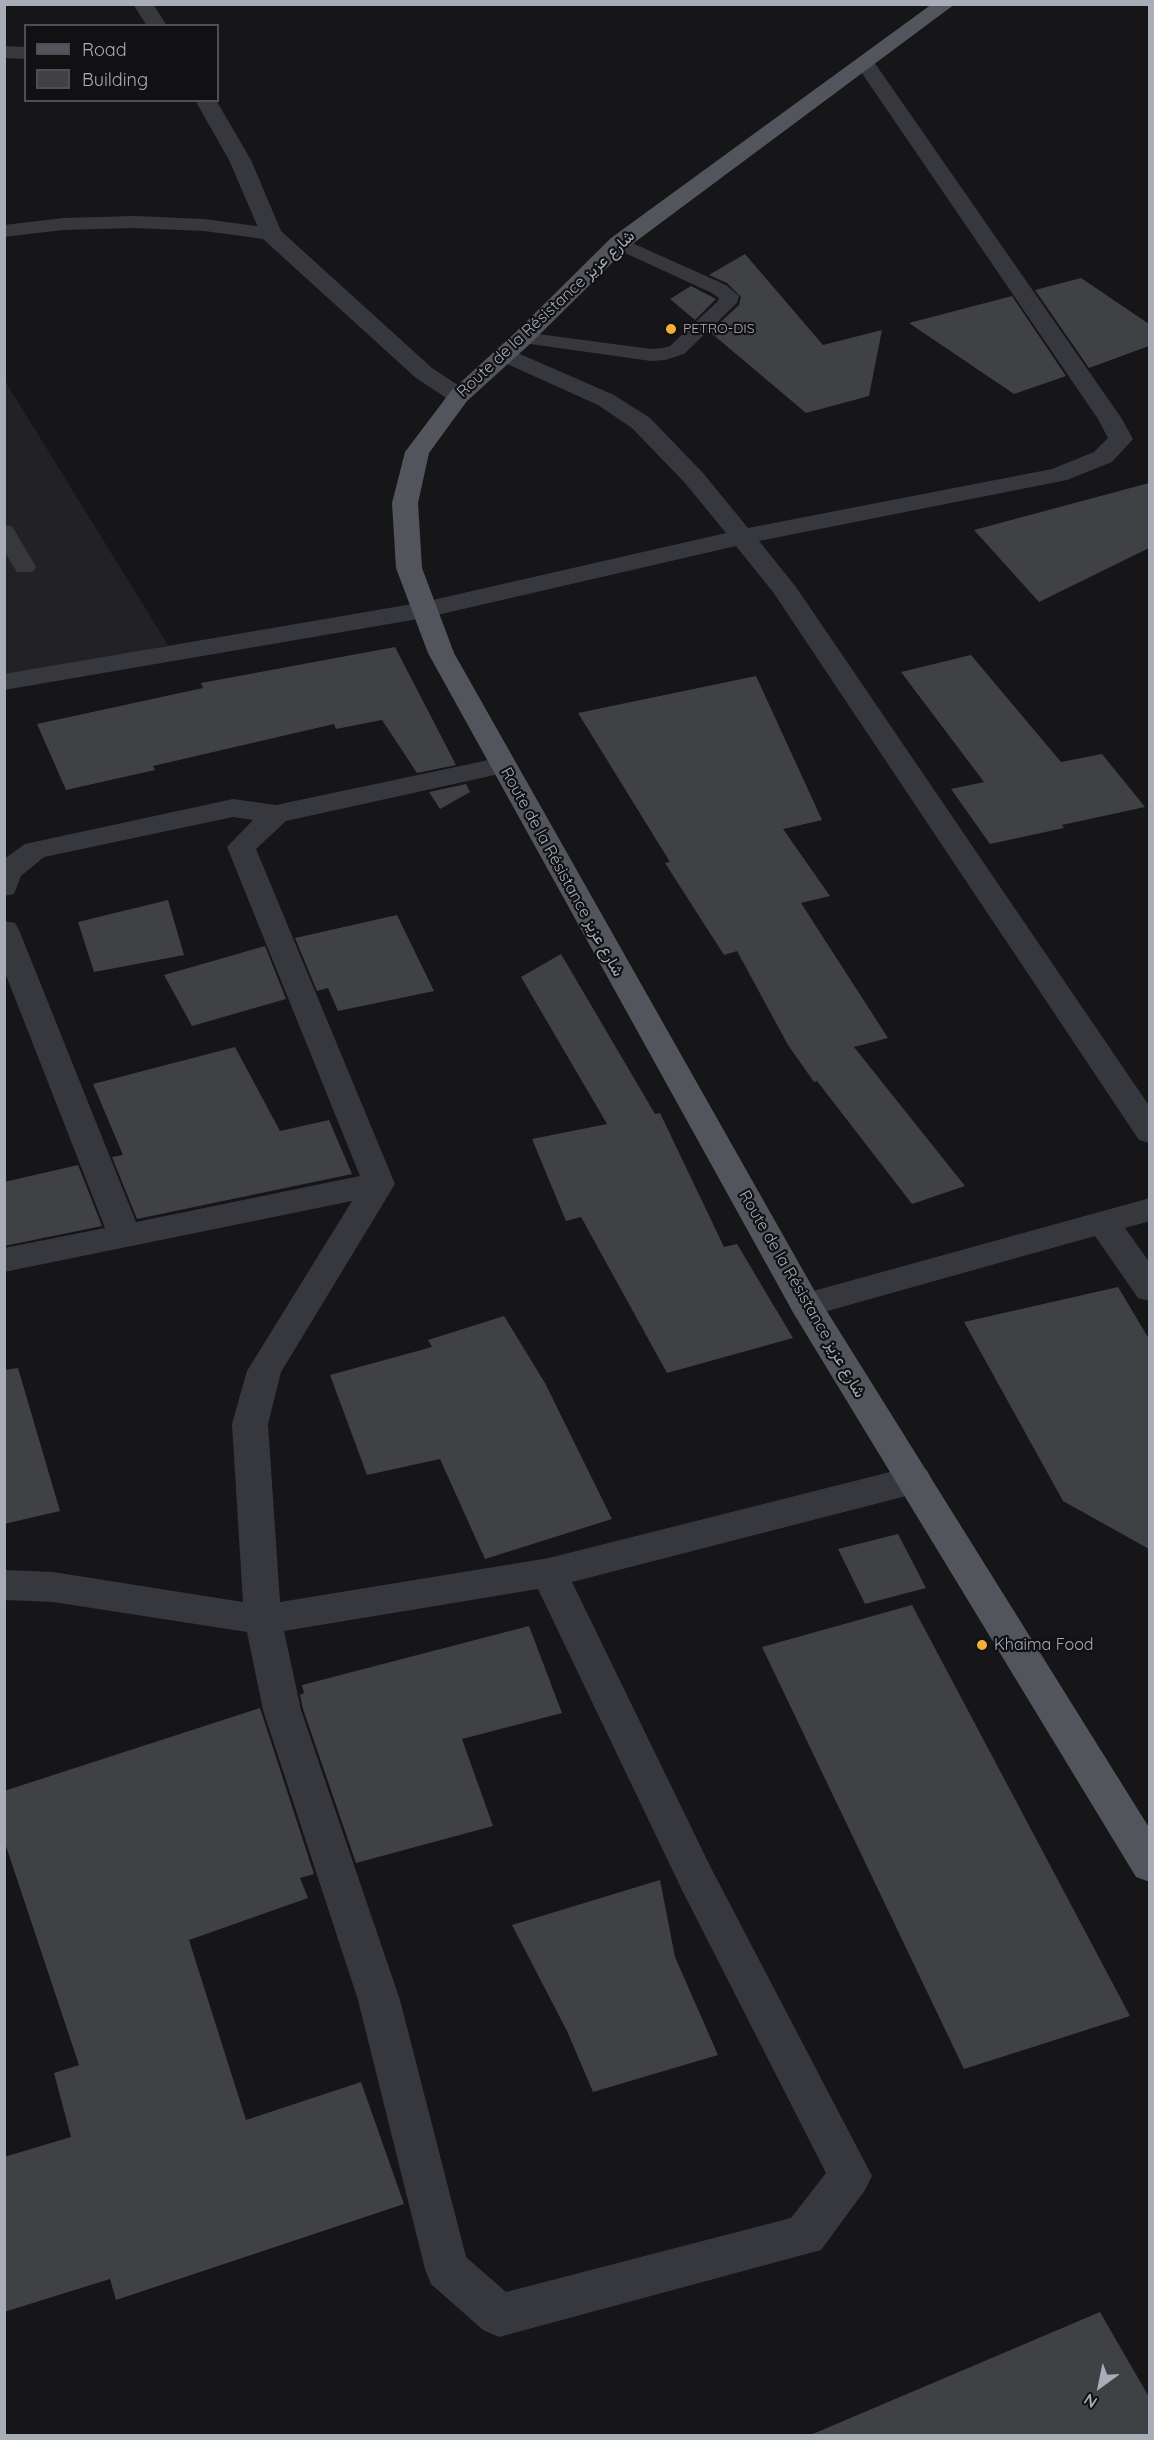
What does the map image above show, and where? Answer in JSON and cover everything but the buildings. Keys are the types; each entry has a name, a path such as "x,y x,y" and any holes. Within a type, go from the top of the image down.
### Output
{"main road":[{"name":"Route de la Résistance شارع عزيز","path":"945,4 619,243 514,346 459,396 417,452 405,503 409,568 441,653 806,1305 1149,1865"}],"street":[{"path":"143,4 156,24"},
{"path":"4,52 24,53"},
{"path":"4,682 424,610 742,537 1058,475 1102,456 1121,439 865,63"},
{"path":"206,102 240,160 271,234 424,373 459,396"},
{"path":"514,346 641,423 694,478 783,587 1149,1132"},
{"path":"4,886 7,872 35,849 232,808 276,814 503,765"},
{"path":"276,814 241,847 379,1184"},
{"path":"4,930 124,1236"},
{"path":"4,1260 379,1184"},
{"path":"379,1184 264,1371 250,1424 263,1620 282,1710 379,2000 447,2269 499,2315 806,2235 850,2176 696,1878 549,1574"},
{"path":"806,1305 1149,1209"},
{"path":"1103,1222 1149,1289"},
{"path":"4,1585 52,1587 263,1620 549,1574 914,1480"}],"lane":[{"path":"4,231 63,224 135,222 204,225 271,234"},
{"path":"514,346 665,354 677,350 727,303 729,296 719,289 619,243"},
{"path":"4,531 26,567"}],"shaded area":[{"path":"5,381 168,645 5,682"}],"place":[{"name":"PETRO-DIS","path":"671,329"},
{"name":"Khaima Food","path":"982,1645"}]}
